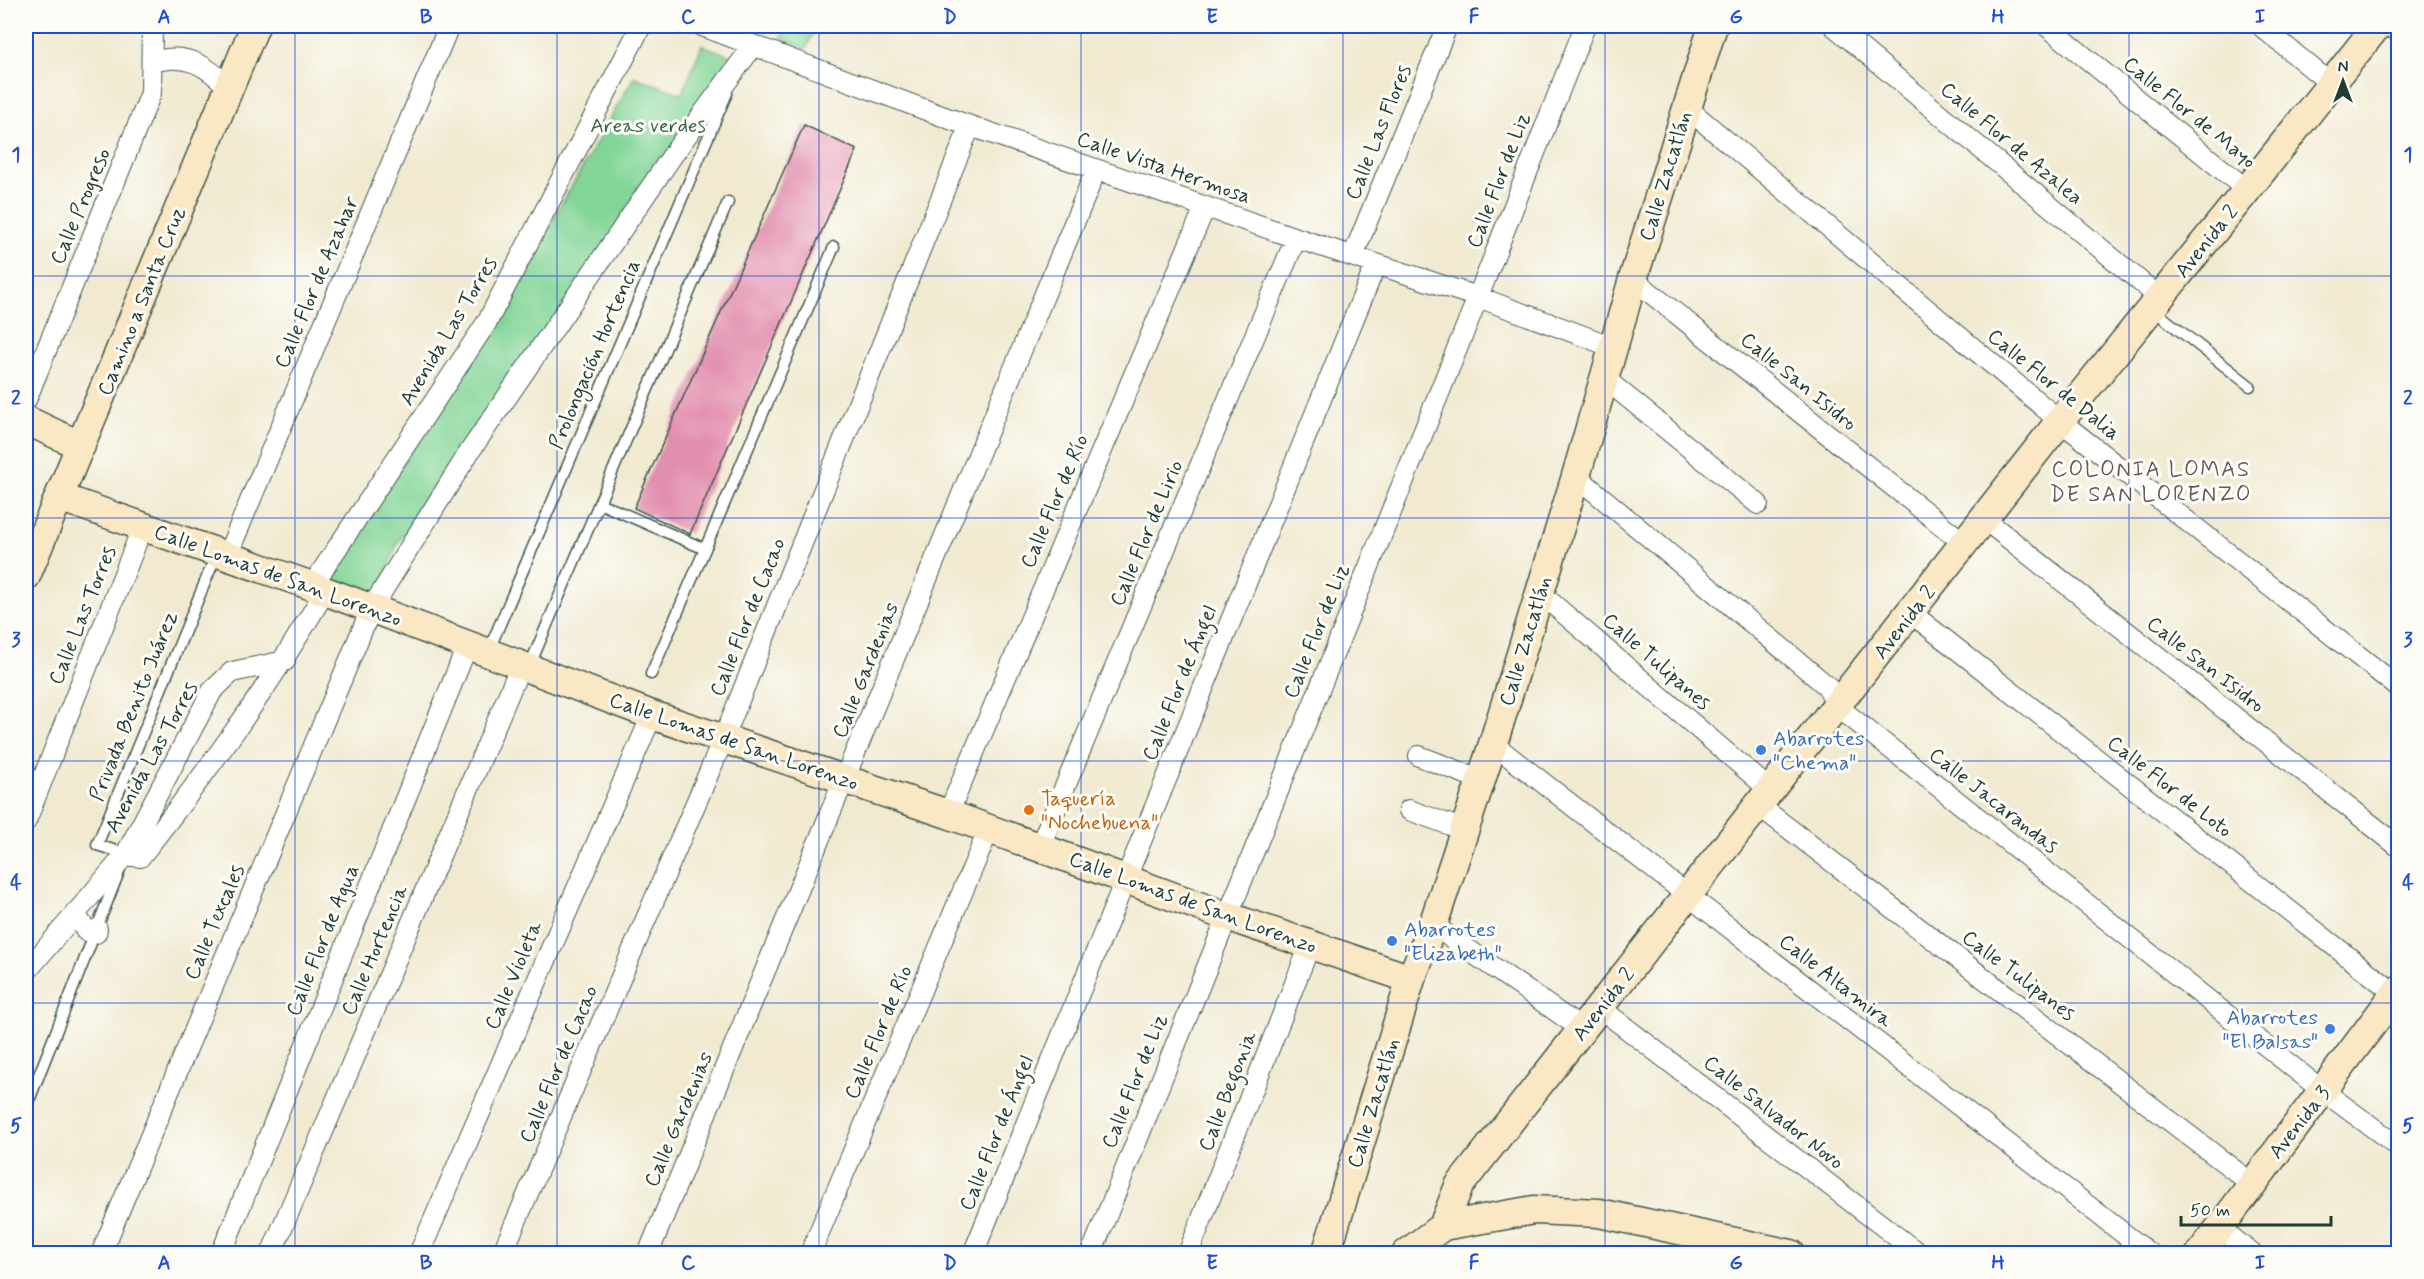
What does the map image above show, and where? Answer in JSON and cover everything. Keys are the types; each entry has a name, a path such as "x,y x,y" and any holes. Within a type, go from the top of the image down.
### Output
{"street":[{"name":"Calle Progreso","path":"27,420 151,93 152,26"},
{"name":"Camino a Santa Cruz","path":"26,576 255,26"},
{"name":"Calle Flor de Azahar","path":"222,554 449,26"},
{"name":"Avenida Las Torres","path":"126,854 140,857 197,783 285,661 319,589 487,322 641,26"},
{"name":"Calle Vista Hermosa","path":"702,26 970,126 1296,238 1478,297 1612,347"},
{"name":"Calle Las Flores","path":"1353,256 1447,26"},
{"name":"Calle Flor de Liz","path":"1091,1254 1478,297 1585,26"},
{"name":"Calle Zacatlán","path":"1326,1254 1411,979 1433,925 1479,779 1493,744 1576,476 1612,347 1713,26"},
{"name":"Calle Flor de Azalea","path":"1834,26 2155,303"},
{"name":"Calle Flor de Mayo","path":"2047,26 2247,190"},
{"path":"2261,26 2331,84"},
{"name":"Avenida 2","path":"1443,1226 1460,1186 1838,707 2060,421 2377,26"},
{"path":"2390,26 2398,32"},
{"path":"736,70 753,46"},
{"path":"153,62 168,57 192,60 215,73 229,88"},
{"name":"Calle Texcales","path":"101,1254 371,609 470,451 672,156 736,70"},
{"name":"Calle Flor de Dalia","path":"1687,108 2060,421 2398,687"},
{"name":"Calle Flor de Cacao","path":"502,1254 723,740 970,126"},
{"name":"Calle Gardenias","path":"648,1254 1096,170"},
{"name":"Calle Flor de Río","path":"948,814 1205,207"},
{"name":"Calle Flor de Lirio","path":"1040,846 1296,238"},
{"name":"Calle Flor de Ángel","path":"972,1254 1376,264"},
{"name":"Calle San Isidro","path":"1633,279 1964,543"},
{"path":"1604,378 1758,504"},
{"path":"27,420 81,446"},
{"name":"Calle Jacarandas","path":"1576,476 1827,686 1838,707 2323,1091 2398,1146"},
{"name":"Calle Lomas de San Lorenzo","path":"59,496 319,589 652,715 948,814 1226,916 1411,979"},
{"name":"Calle San Isidro","path":"1984,519 2398,846"},
{"name":"Calle Las Torres","path":"26,821 143,526"},
{"name":"Calle Tulipanes","path":"1540,593 1764,798 2252,1183"},
{"name":"Calle Flor de Loto","path":"1911,613 2398,993"},
{"name":"Calle Flor de Agua","path":"221,1254 478,648"},
{"name":"Avenida Las Torres","path":"26,972 126,854 212,691 232,672 285,661"},
{"name":"Calle Hortencia","path":"271,1254 525,666"},
{"name":"Calle Violeta","path":"419,1254 652,715"},
{"name":"Calle Altamira","path":"1493,744 2150,1254"},
{"path":"1419,756 1479,779"},
{"path":"1409,810 1464,830"},
{"name":"Calle Flor de Río","path":"810,1254 989,829"},
{"path":"75,914 86,931 96,933 97,929"},
{"name":"Calle Salvador Novo","path":"1433,925 1591,1019 1919,1254"},
{"name":"Calle Begonia","path":"1188,1254 1310,945"},
{"name":"Avenida 3","path":"2200,1254 2398,993"},
{"path":"1413,1252 1443,1226 1534,1210 1599,1213 1791,1254"},
{"path":"2219,1227 2252,1254"}],"lane":[{"name":"Prolongación Hortencia","path":"478,648 736,70"},
{"path":"525,666 599,504 728,202"},
{"path":"651,674 834,247"},
{"path":"2155,303 2250,386"},
{"path":"599,504 705,549"},
{"name":"Privada Benito Juárez","path":"126,854 97,846 222,554"},
{"path":"26,1108 126,854"}],"green space":[{"path":"787,26 816,26 806,49 781,38"},
{"name":"Areas verdes","path":"702,45 736,58 398,542 374,606 324,587 507,300 634,77 682,94"}],"building":[{"path":"804,125 857,150 690,534 634,508"}],"place":[{"name":"Abarrotes \"Chema\"","path":"1761,750"},
{"name":"Taquería \"Nochebuena\"","path":"1029,810"},
{"name":"Abarrotes \"Elizabeth\"","path":"1392,941"},
{"name":"Abarrotes \"El Balsas\"","path":"2330,1029"}],"district":[{"name":"COLONIA LOMAS DE SAN LORENZO","path":"2151,480"}]}
